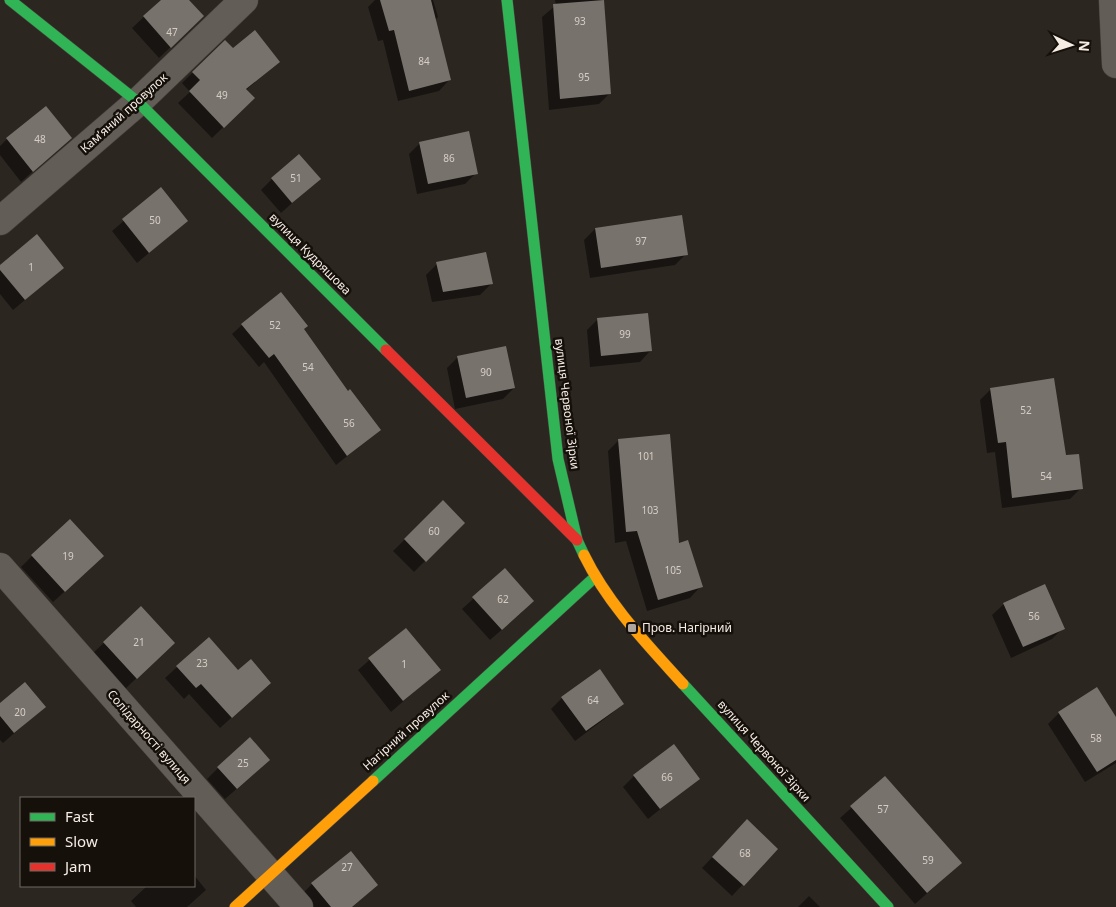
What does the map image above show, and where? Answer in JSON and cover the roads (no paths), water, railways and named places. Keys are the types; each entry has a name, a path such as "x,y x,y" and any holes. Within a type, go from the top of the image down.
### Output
{"street":[{"name":"вулиця Кудряшова","path":"10,0 138,102 577,540"},
{"name":"Кам’яний провулок","path":"0,221 138,102 244,0"},
{"name":"вулиця Червоної Зірки","path":"508,0 558,459 577,540 595,577 632,628 888,907"},
{"path":"1113,0 1116,64"},
{"name":"Солідарності вулиця","path":"0,567 299,907"},
{"name":"Нагірний провулок","path":"235,907 595,577"}],"place":[{"name":"Пров. Нагірний","path":"632,628"}]}
